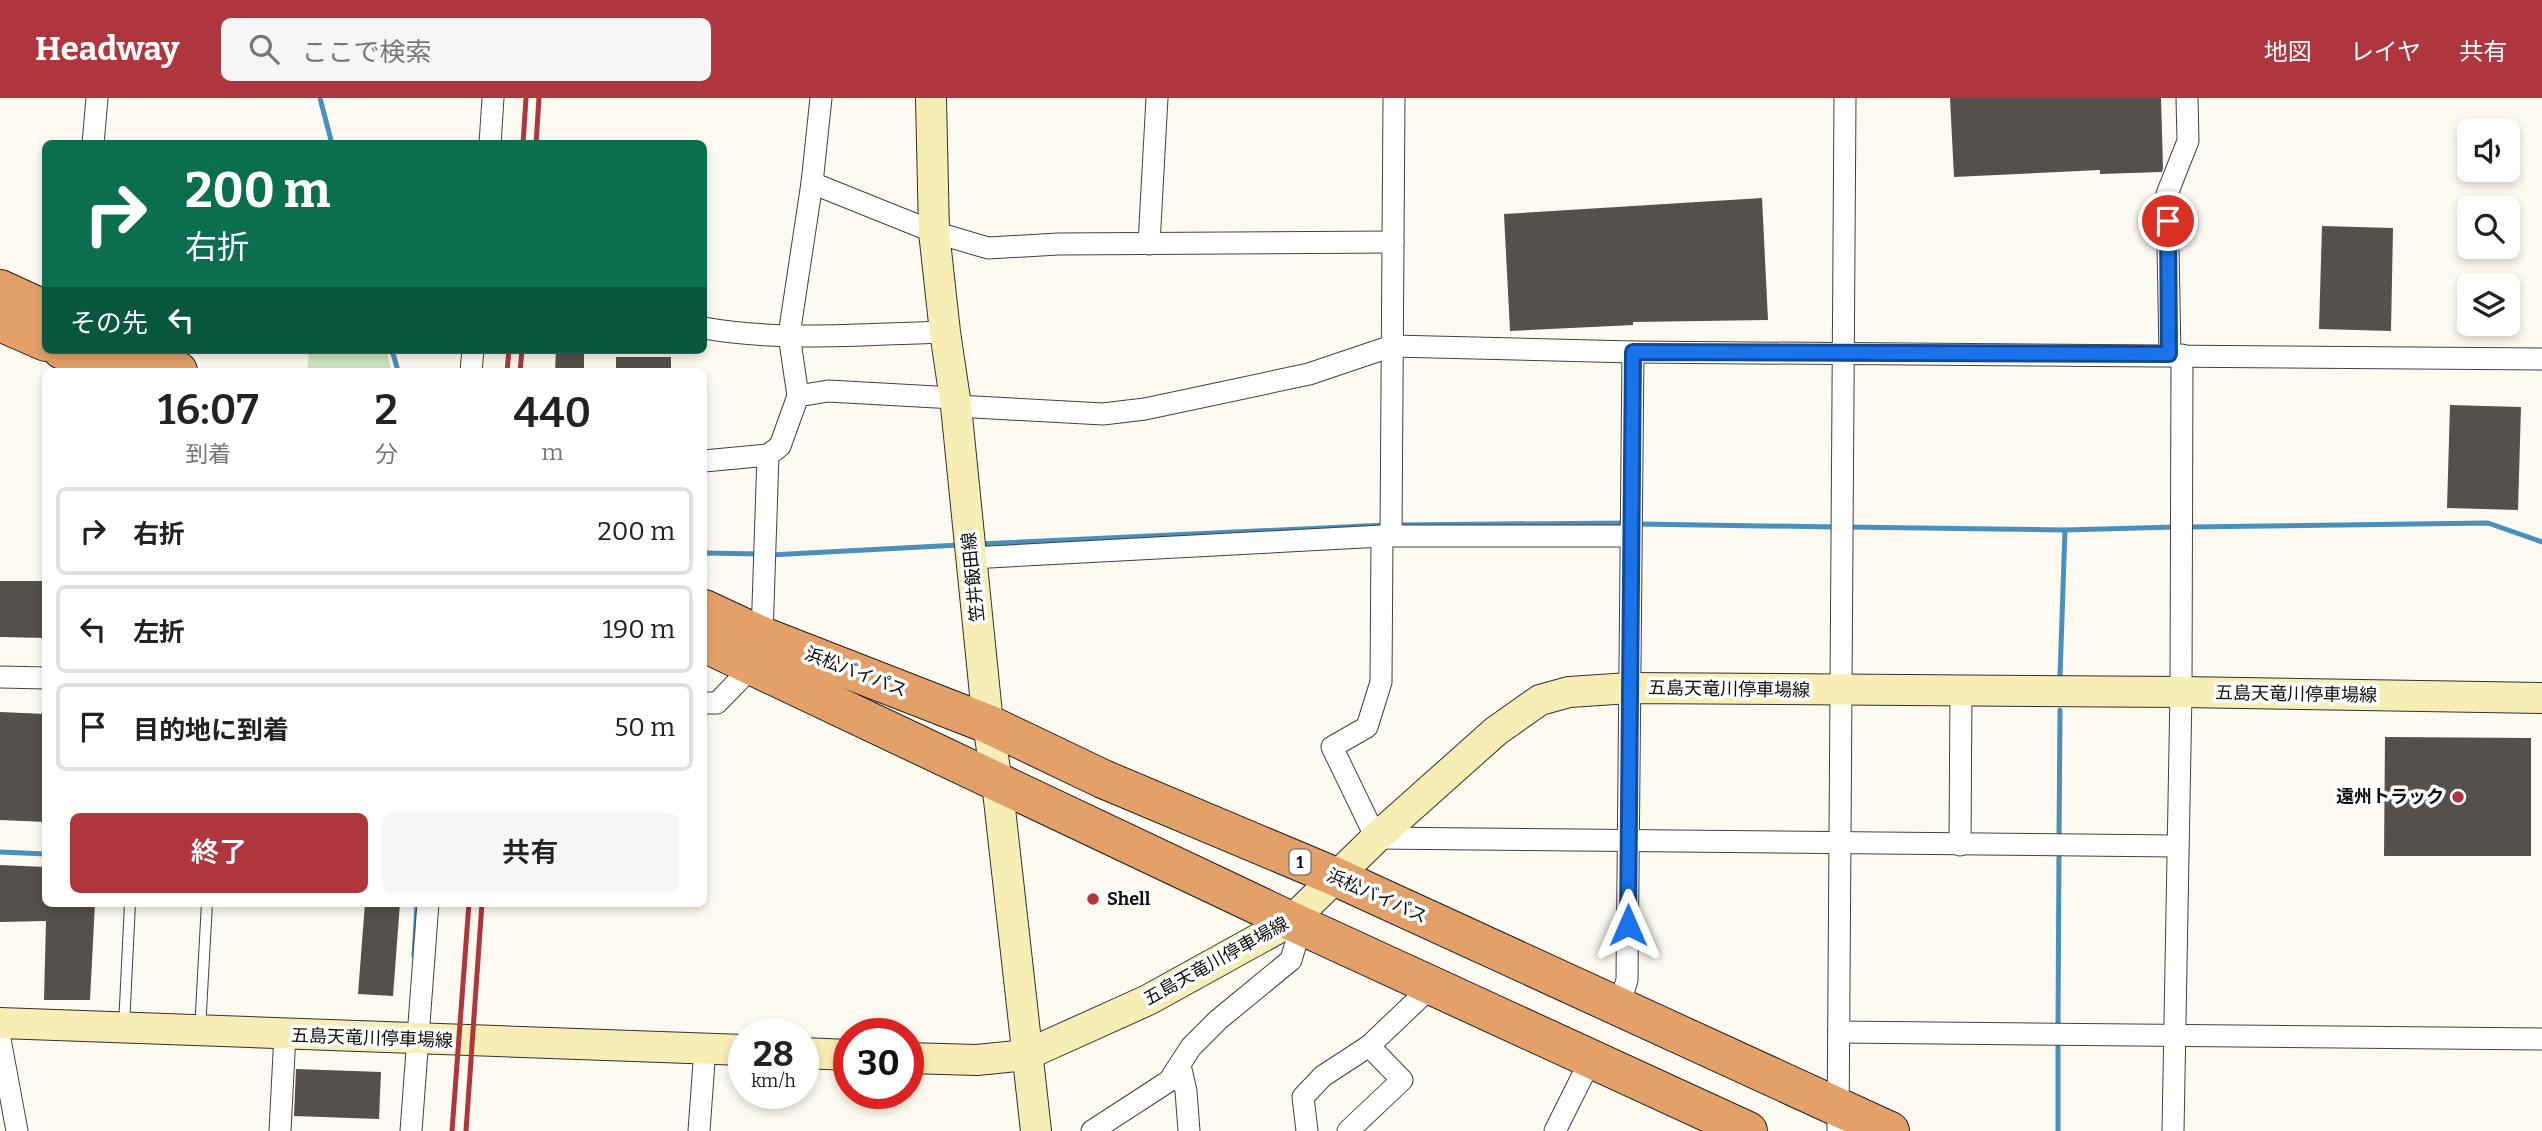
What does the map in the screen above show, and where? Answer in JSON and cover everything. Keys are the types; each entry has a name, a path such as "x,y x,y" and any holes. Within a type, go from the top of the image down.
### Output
{"highway":[{"path":"0,289 42,308"},
{"path":"0,322 42,340"},
{"path":"71,354 101,368"},
{"path":"141,354 171,368"},
{"name":"浜松バイパス","path":"707,611 758,651 997,782 1748,1131"},
{"name":"浜松バイパス","path":"707,643 758,651 988,724 1103,779 1336,877 1619,1007 1838,1119 1890,1131"}],"main road":[{"name":"笠井飯田線","path":"931,98 934,232 1036,1131"},
{"name":"五島天竜川停車場線","path":"924,1058 977,1060 1026,1055 1147,1000 1296,923 1336,877 1376,838 1496,731 1540,700 1569,692 1630,688 2542,698"},
{"name":"五島天竜川停車場線","path":"0,1023 728,1049"}],"street":[{"path":"93,140 97,98"},
{"path":"490,140 493,98"},
{"path":"707,461 768,455 780,446 798,396 789,335 812,183 821,98"},
{"path":"1150,244 1157,98"},
{"path":"1394,98 1392,346 1381,682 1367,727 1332,747 1376,838 2176,846"},
{"path":"1838,1119 1845,98"},
{"path":"2173,1131 2176,846 2181,692 2176,355 2167,194 2188,141 2187,98"},
{"path":"812,183 934,232 988,248 1058,244 1393,242"},
{"path":"707,329 738,334 789,335 945,332"},
{"path":"798,396 828,391 1103,414 1144,409 1310,374 1392,346 1633,352 2542,359"},
{"path":"1619,1007 1627,980 1633,352"},
{"path":"707,703 717,703 758,651 768,455"},
{"path":"970,549 1386,536 1631,536"},
{"path":"0,677 42,678"},
{"path":"1960,845 1961,691"},
{"path":"411,1131 428,907"},
{"path":"1092,1131 1169,1081 1191,1047 1218,1020 1291,960 1296,923"},
{"path":"1307,1131 1303,1097 1322,1076 1369,1046 1432,986"},
{"path":"1839,1032 2542,1039"},
{"path":"280,1131 285,1034"},
{"path":"0,1039 17,1131"},
{"path":"1348,1131 1402,1080 1369,1046"},
{"path":"699,1131 705,1048"},
{"path":"1555,1131 1591,1059"},
{"path":"1180,1065 1186,1091 1189,1131"}],"lane":[{"path":"123,1028 130,907"},
{"path":"200,1031 207,907"}],"green space":[{"path":"309,354 387,354 391,368 307,368"}],"building":[{"path":"1950,98 2161,98 2162,172 2100,174 2100,170 1954,177"},
{"path":"1762,198 1768,320 1633,322 1633,325 1510,331 1504,214"},
{"path":"2322,226 2393,228 2391,331 2319,329"},
{"path":"556,354 584,354 584,368 555,368"},
{"path":"616,357 671,357 671,368 616,368"},
{"path":"2450,405 2521,407 2518,510 2447,508"},
{"path":"0,581 42,581 42,638 0,637"},
{"path":"0,712 42,714 42,822 0,820"},
{"name":"遠州トラック","path":"2385,737 2531,738 2531,856 2384,856"},
{"path":"0,865 42,867 42,907 95,907 90,1000 44,1000 46,921 0,922"},
{"path":"365,907 400,907 393,996 358,994"},
{"path":"296,1069 381,1072 379,1119 294,1116"}],"waterway":[{"path":"320,98 331,140"},
{"path":"393,354 397,368"},
{"path":"1395,525 1627,523"},
{"path":"2186,527 2488,523 2542,542"},
{"path":"1637,524 1837,527"},
{"path":"979,544 1386,525"},
{"path":"1847,527 2065,530 2176,527"},
{"path":"2060,676 2065,530"},
{"path":"770,555 959,545"},
{"path":"707,553 760,554"},
{"path":"2059,840 2060,710"},
{"path":"2058,1029 2059,849"},
{"path":"0,852 42,854"},
{"path":"414,956 417,907"},
{"path":"2058,1038 2058,1131"}],"railway":[{"path":"523,140 526,98"},
{"path":"536,140 539,98"},
{"path":"507,368 509,354"},
{"path":"520,368 522,354"},
{"path":"452,1131 469,907"},
{"path":"466,1131 482,907"}],"place":[{"name":"遠州トラック","path":"2458,797"},
{"name":"Shell","path":"1093,899"}],"route":[{"path":"1628,925 1633,352 2169,354 2168,221"}]}
